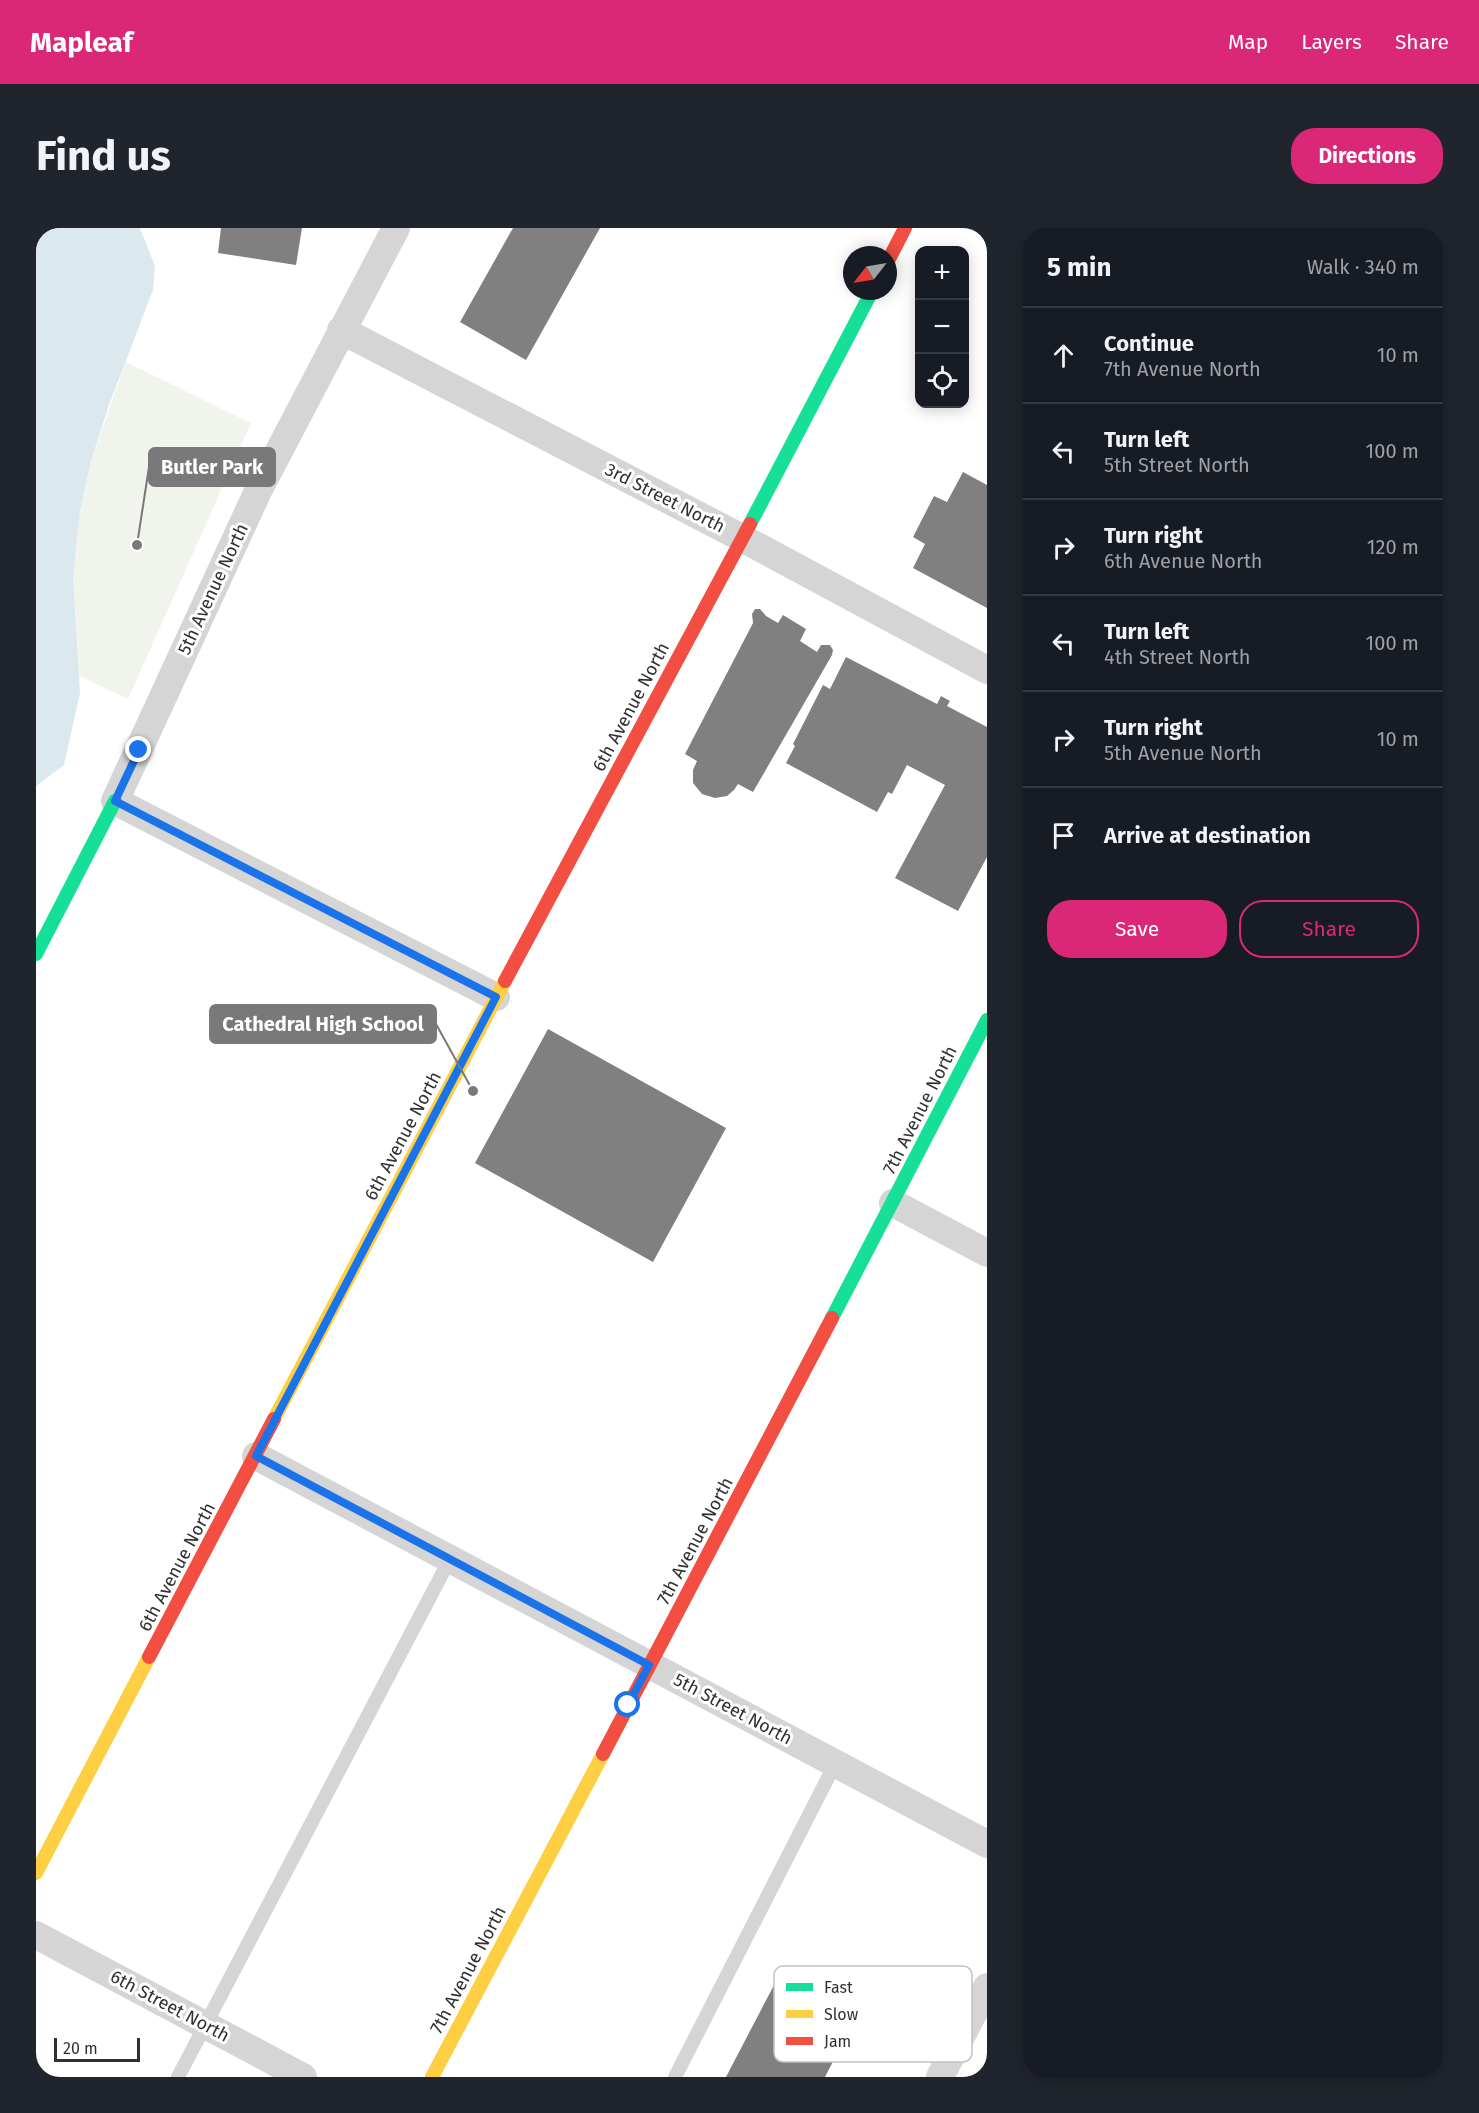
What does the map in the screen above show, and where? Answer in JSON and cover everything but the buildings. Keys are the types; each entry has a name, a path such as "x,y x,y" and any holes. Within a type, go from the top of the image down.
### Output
{"street":[{"name":"5th Avenue North","path":"36,954 115,801 258,491 396,228"},
{"path":"896,246 905,228"},
{"name":"6th Avenue North","path":"36,1873 496,997 867,300"},
{"name":"3rd Street North","path":"341,330 742,538 987,670"},
{"path":"115,801 496,997"},
{"name":"7th Avenue North","path":"432,2077 893,1203 987,1020"},
{"path":"893,1203 987,1253"},
{"name":"5th Street North","path":"256,1456 987,1844"},
{"name":"6th Street North","path":"36,1935 303,2077"},
{"path":"972,2016 987,1987"},
{"path":"940,2077 948,2062"}],"lane":[{"path":"178,2077 450,1559"},
{"path":"675,2077 835,1764"}],"shaded area":[{"path":"36,228 140,228 155,266 153,290 109,405 91,461 80,511 73,578 80,693 64,765 36,786"},
{"path":"126,362 251,423 128,699 79,676 73,578 80,511 91,461"}],"traffic: fast":[{"path":"750,524 867,300"},
{"path":"36,954 115,801"},
{"path":"832,1318 987,1020"}],"traffic: slow":[{"path":"274,1419 505,981"},
{"path":"36,1873 149,1657"},
{"path":"432,2077 603,1754"}],"traffic: jam":[{"path":"896,246 905,228"},
{"path":"505,981 750,524"},
{"path":"603,1754 832,1318"},
{"path":"149,1657 274,1419"}],"place":[{"name":"Butler Park","path":"137,545"},
{"name":"Cathedral High School","path":"473,1091"}],"route":[{"path":"139,750 115,801 496,997 256,1456 649,1665 628,1705"}]}
